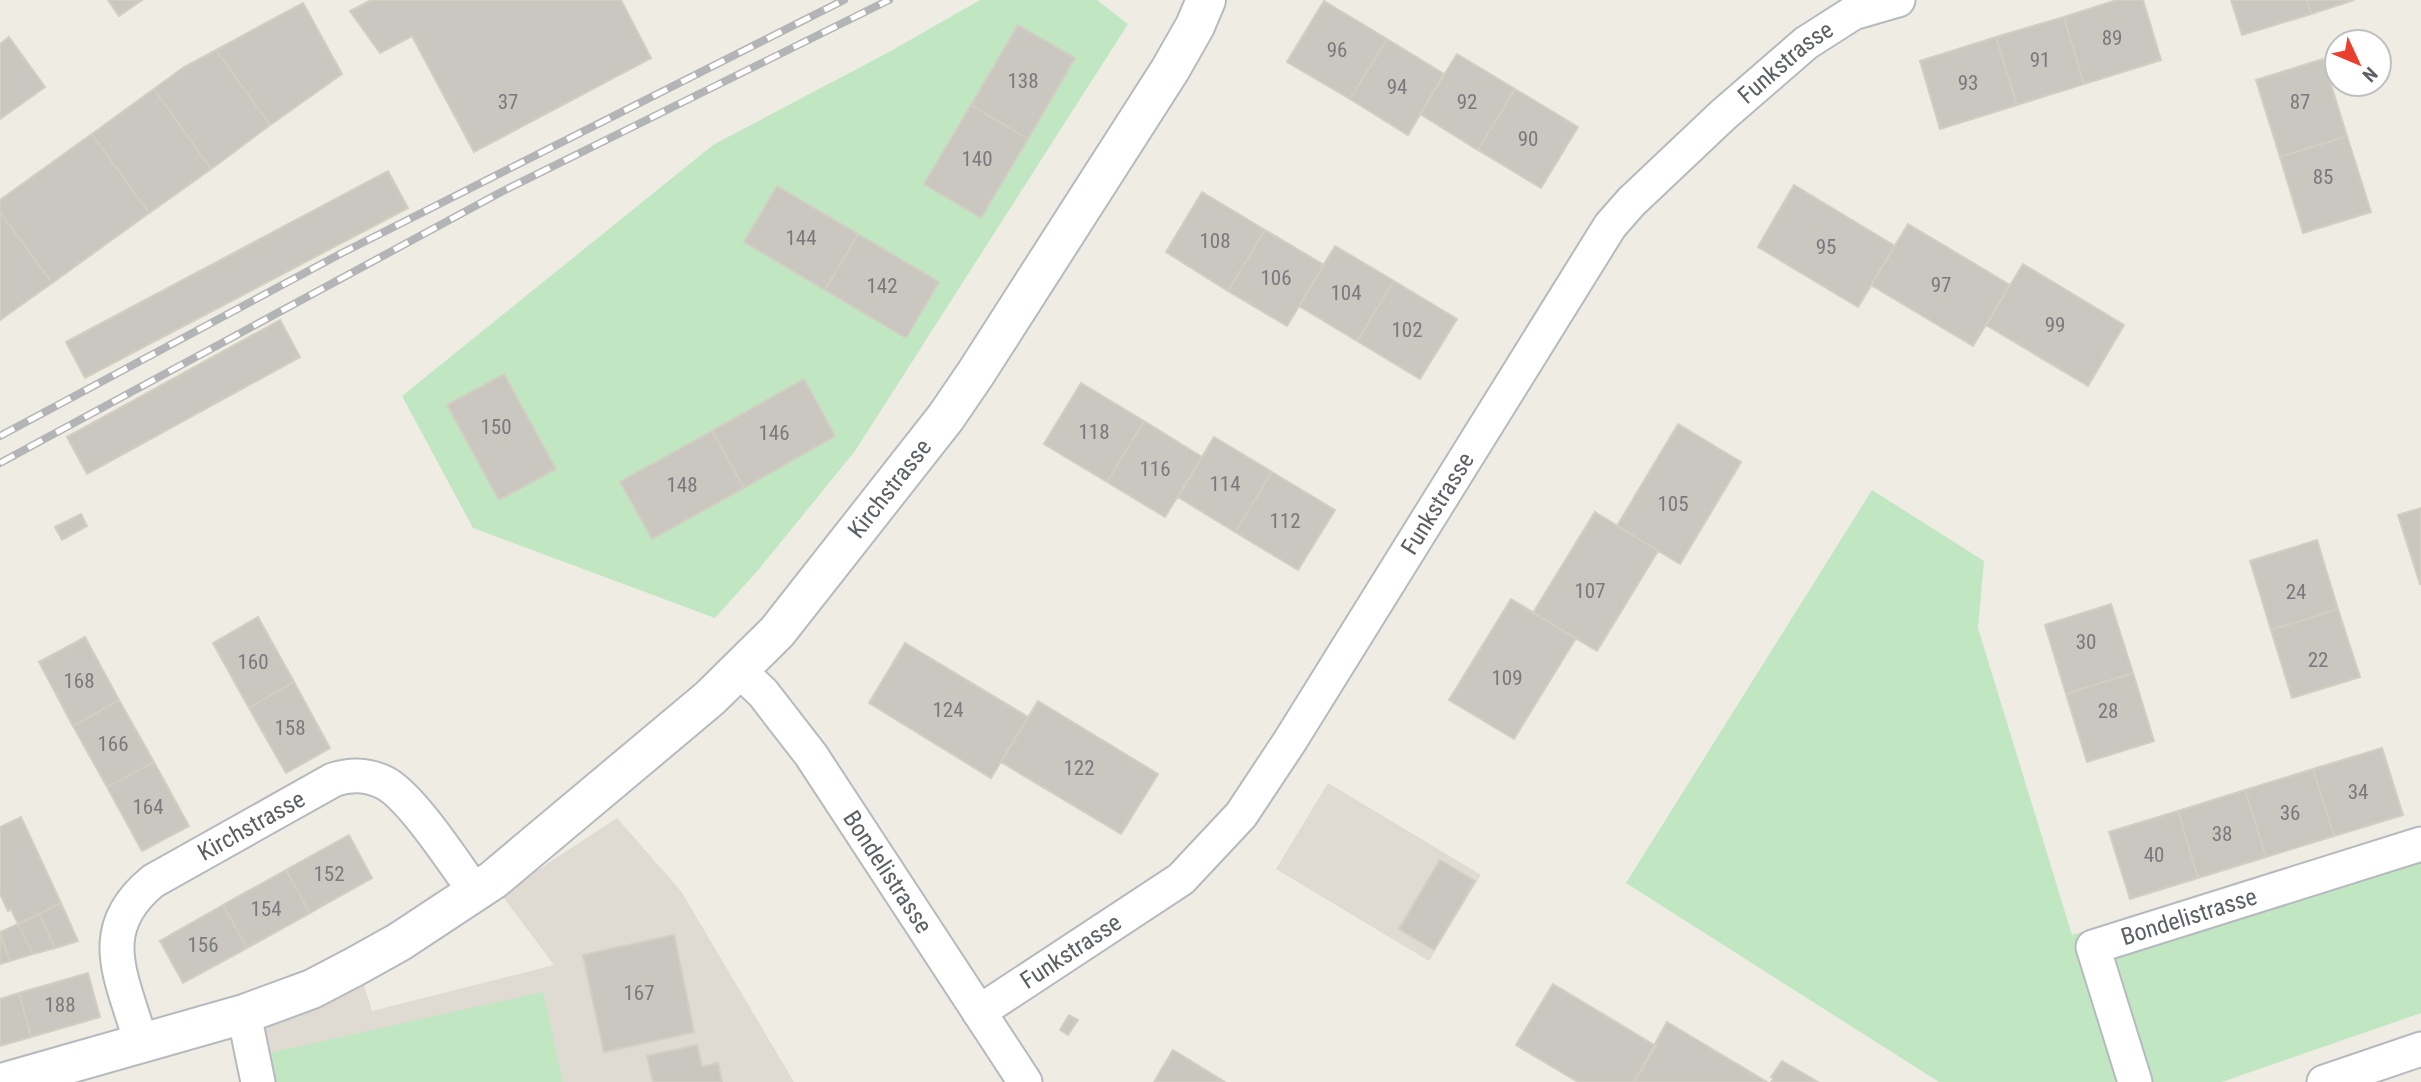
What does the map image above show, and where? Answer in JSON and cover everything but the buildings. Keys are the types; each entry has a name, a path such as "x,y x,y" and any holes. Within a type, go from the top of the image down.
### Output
{"street":[{"name":"Kirchstrasse","path":"5,1082 244,1014 312,989 399,942 476,893 740,671 795,610 953,408 1170,70 1195,26 1206,0"},
{"name":"Funkstrasse","path":"979,1012 1181,879 1241,815 1290,741 1611,226 1631,202 1806,43 1853,13 1898,0"},
{"name":"Bondelistrasse","path":"740,671 762,693 811,755 1025,1082"},
{"name":"Kirchstrasse","path":"141,1043 117,959 117,931 130,903 153,881 332,780 351,774 371,777 388,784 425,823 476,893"},
{"name":"Bondelistrasse","path":"2135,1082 2093,947 2421,844"},
{"path":"244,1014 258,1082"},
{"path":"2324,1082 2421,1049"}],"shaded area":[{"path":"1328,783 1481,875 1429,961 1276,869"},
{"path":"617,818 681,891 794,1082 259,1082 248,1030 360,972 372,1011 554,965 501,894"}],"green space":[{"path":"980,0 1097,0 1128,24 855,451 759,569 715,618 473,528 402,396 713,145 889,52"},
{"path":"1872,490 1984,561 1978,628 2072,935 2421,828 2421,1013 2222,1082 1939,1082 1626,883"},
{"path":"543,992 563,1082 271,1082 265,1054"}],"railway":[{"path":"0,436 342,253 844,0"},
{"path":"0,463 503,191 889,0"}]}
